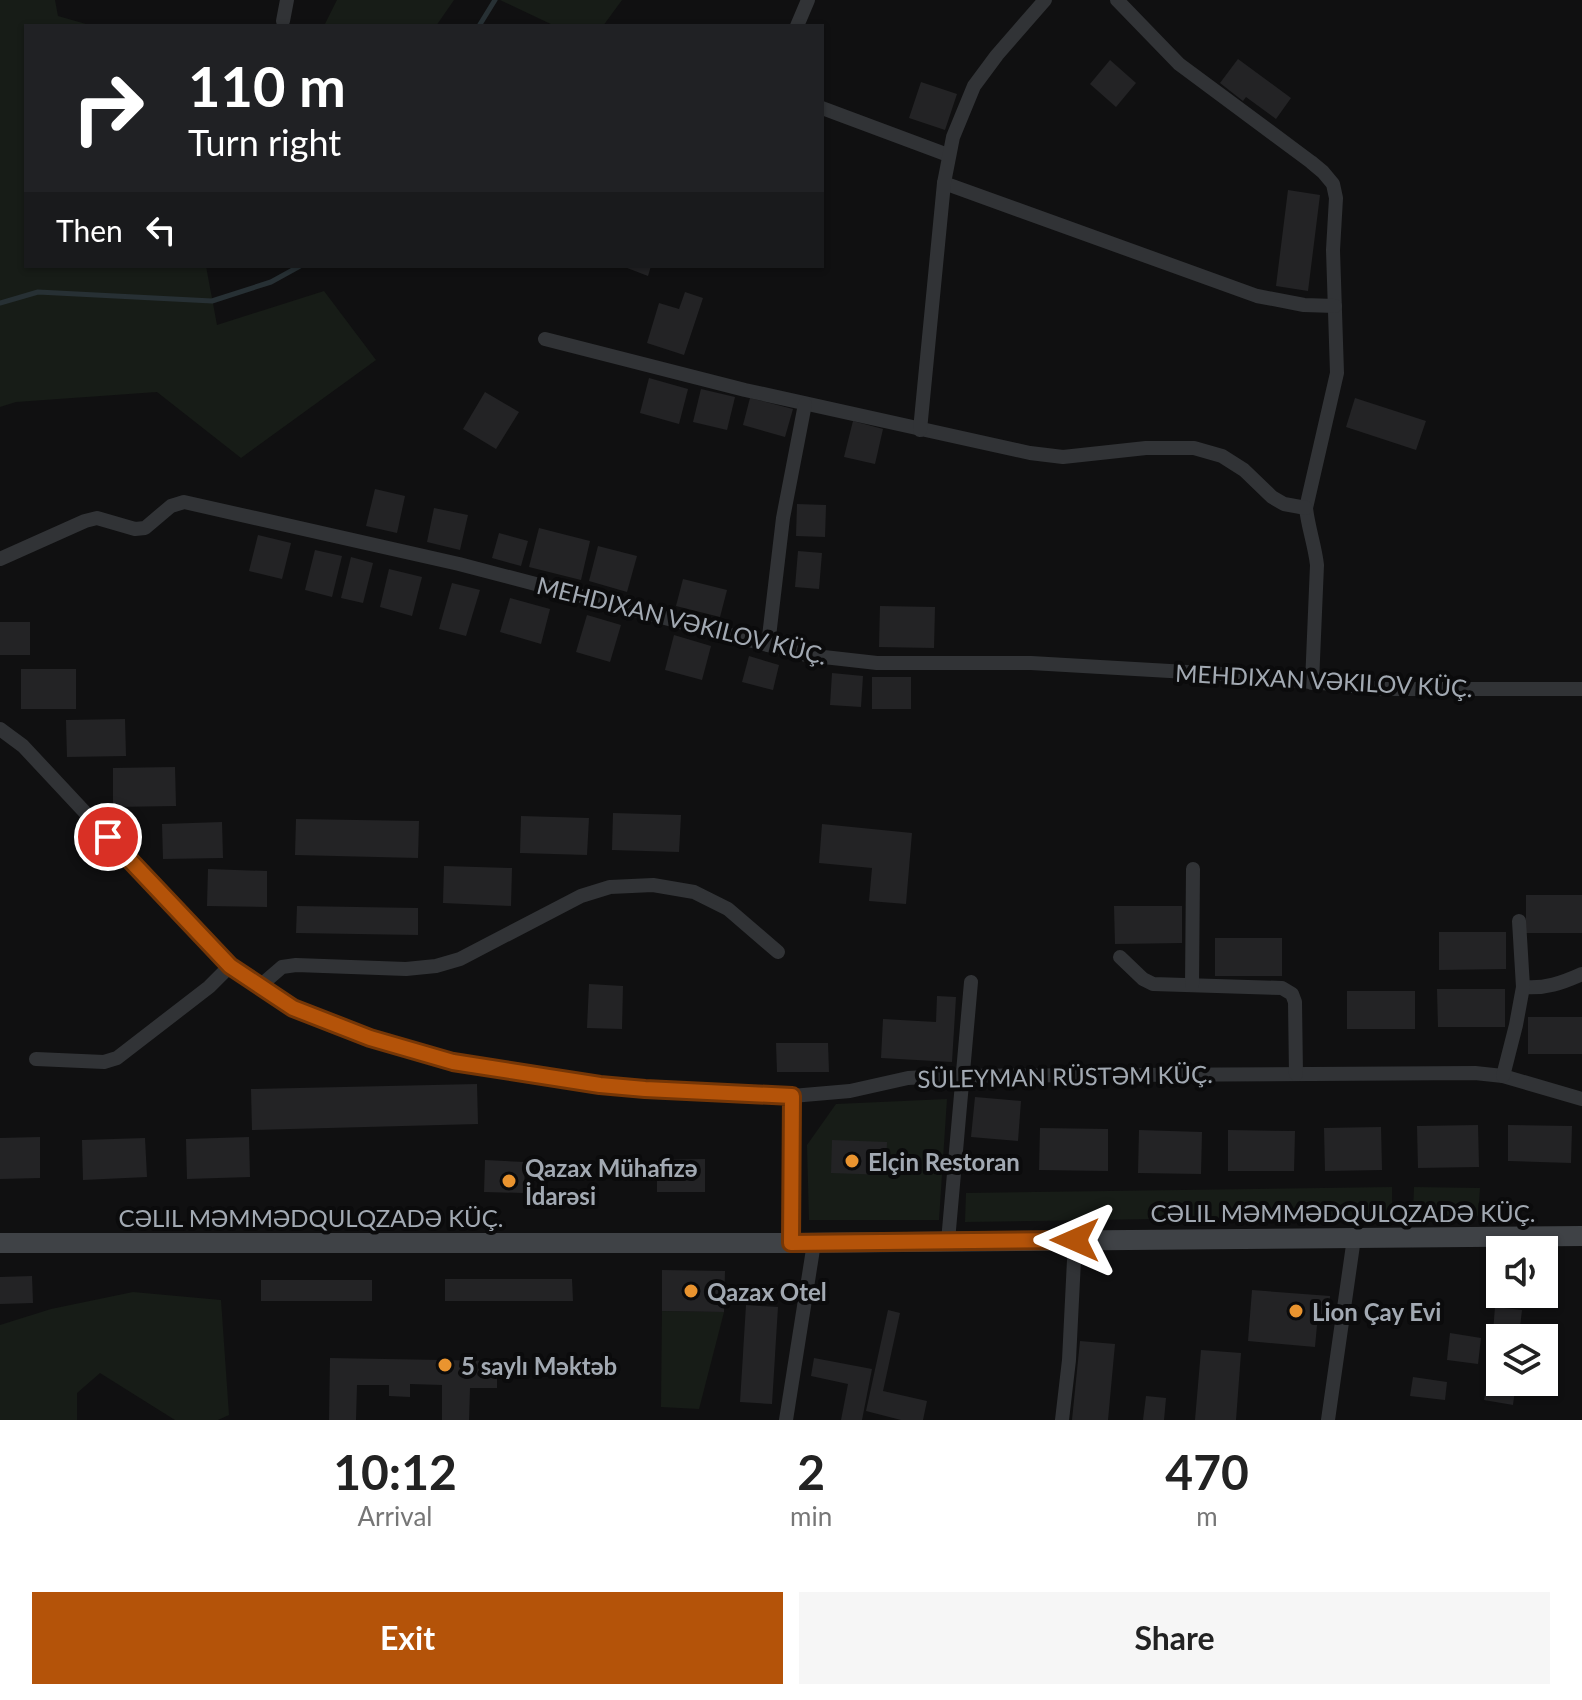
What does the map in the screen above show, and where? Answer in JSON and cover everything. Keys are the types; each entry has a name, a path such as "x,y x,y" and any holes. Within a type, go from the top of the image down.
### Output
{"street":[{"path":"283,21 287,0"},
{"path":"798,24 808,0"},
{"path":"920,430 944,183 953,137 974,86 1045,0"},
{"path":"1117,0 1179,64 1311,162 1333,184 1336,198 1333,250 1337,373 1306,508 1317,565 1312,683"},
{"path":"824,109 948,155"},
{"path":"944,183 1257,296 1304,305 1335,306"},
{"path":"545,339 805,404 1030,453 1063,457 1146,448 1194,448 1222,456 1284,504 1306,508"},
{"path":"768,645 783,518 805,404"},
{"name":"MEHDIXAN VƏKILOV KÜÇ.","path":"0,559 97,518 135,529 145,528 171,506 184,502 459,564 806,655 877,663 1031,663 1239,675 1383,689 1582,689"},
{"name":"SÜLEYMAN RÜSTƏM KÜÇ.","path":"0,729 23,746 230,966 293,1008 370,1038 453,1062 600,1085 792,1096 850,1091 908,1078 963,1076 1475,1073 1503,1076 1582,1099"},
{"path":"1192,985 1193,869"},
{"path":"260,986 282,967 296,965 406,969 436,966 460,959 581,896 610,887 653,885 694,892 728,909 778,952"},
{"path":"1503,1076 1523,987 1519,921"},
{"path":"1120,957 1143,979 1153,984 1282,988 1292,994 1295,1002 1296,1074"},
{"path":"36,1059 104,1062 117,1058 209,987 230,966"},
{"path":"1523,987 1555,985 1582,974"},
{"path":"948,1241 971,982"},
{"path":"791,1243 792,1096"},
{"name":"CƏLIL MƏMMƏDQULQZADƏ KÜÇ.","path":"0,1243 814,1243 1582,1236"},
{"path":"1328,1420 1354,1238"},
{"path":"1062,1420 1069,1360 1075,1240"},
{"path":"786,1420 814,1243"}],"shaded area":[{"path":"0,0 55,0 58,16 86,24 24,24 24,268 206,268 217,325 324,291 376,360 241,458 157,392 16,402 0,407"},
{"path":"337,0 454,0 437,24 325,24"},
{"path":"500,0 622,0 604,24 551,24"},
{"path":"947,1099 939,1220 809,1220 807,1145 836,1104"},
{"path":"1392,1187 1392,1215 965,1222 966,1193"},
{"path":"1414,1187 1480,1188 1478,1216 1413,1215"},
{"path":"133,1292 221,1300 229,1415 218,1420 175,1420 100,1373 77,1393 77,1420 0,1420 0,1325 51,1309"},
{"path":"662,1311 724,1312 699,1409 661,1407"}],"building":[{"path":"1238,59 1291,98 1276,119 1246,97 1243,101 1220,83"},
{"path":"1110,60 1136,83 1116,107 1090,84"},
{"path":"921,82 957,94 945,130 909,118"},
{"path":"1288,190 1320,195 1308,291 1276,286"},
{"path":"627,268 650,268 648,276"},
{"path":"685,292 703,298 684,355 647,343 659,303 679,309"},
{"path":"649,378 688,389 679,424 640,413"},
{"path":"701,389 735,397 727,430 693,422"},
{"path":"485,392 519,412 496,449 463,429"},
{"path":"750,398 793,409 785,437 743,425"},
{"path":"1355,398 1426,421 1416,450 1346,427"},
{"path":"853,421 883,429 875,464 844,457"},
{"path":"375,489 405,496 397,533 366,526"},
{"path":"797,504 826,505 825,537 796,536"},
{"path":"434,508 468,515 460,550 427,542"},
{"path":"539,528 590,541 581,580 529,567"},
{"path":"499,533 528,541 521,566 492,558"},
{"path":"258,535 291,543 282,579 249,571"},
{"path":"598,546 637,556 627,592 589,581"},
{"path":"315,550 342,556 332,597 305,590"},
{"path":"798,551 822,553 819,589 795,587"},
{"path":"351,557 373,563 363,603 341,598"},
{"path":"389,569 422,577 412,616 380,607"},
{"path":"683,579 727,590 720,617 676,606"},
{"path":"452,583 480,590 466,636 439,629"},
{"path":"510,598 550,609 541,644 500,632"},
{"path":"880,606 935,607 934,648 879,647"},
{"path":"587,615 621,625 610,662 576,652"},
{"path":"0,622 30,622 30,655 0,655"},
{"path":"674,635 711,646 702,680 665,670"},
{"path":"749,656 779,665 773,690 742,682"},
{"path":"21,669 76,669 76,709 21,709"},
{"path":"832,673 863,676 861,707 830,705"},
{"path":"872,677 911,677 911,709 872,709"},
{"path":"125,719 126,756 67,757 66,720"},
{"path":"175,767 176,806 113,807 113,768"},
{"path":"613,813 681,815 679,852 612,850"},
{"path":"521,816 589,818 587,855 520,853"},
{"path":"296,819 419,821 418,858 295,855"},
{"path":"222,822 223,858 163,859 162,824"},
{"path":"822,824 912,833 906,904 869,901 872,868 819,863"},
{"path":"444,866 512,868 511,906 443,903"},
{"path":"208,869 267,871 267,907 207,906"},
{"path":"1526,895 1582,895 1582,933 1526,933"},
{"path":"297,906 418,908 418,935 296,933"},
{"path":"1114,906 1182,906 1182,943 1115,944"},
{"path":"1439,932 1506,932 1506,969 1439,970"},
{"path":"1215,938 1282,938 1282,976 1215,976"},
{"path":"589,984 623,986 622,1029 587,1028"},
{"path":"1437,989 1505,989 1505,1027 1438,1027"},
{"path":"1347,991 1415,991 1415,1029 1347,1029"},
{"path":"937,996 956,997 952,1062 881,1058 883,1019 936,1022"},
{"path":"1528,1017 1582,1017 1582,1054 1528,1054"},
{"path":"776,1043 828,1043 829,1072 777,1072"},
{"path":"477,1084 478,1124 252,1130 251,1089"},
{"path":"975,1097 1021,1101 1018,1141 971,1137"},
{"path":"1478,1125 1479,1167 1418,1168 1417,1126"},
{"path":"1508,1125 1572,1126 1571,1163 1508,1161"},
{"path":"1381,1127 1382,1170 1325,1171 1324,1128"},
{"path":"1040,1128 1108,1129 1108,1171 1039,1170"},
{"path":"1139,1130 1202,1132 1201,1174 1138,1173"},
{"path":"1228,1130 1295,1131 1294,1171 1228,1171"},
{"path":"40,1137 40,1178 0,1179 0,1138"},
{"path":"249,1137 250,1177 187,1179 186,1139"},
{"path":"145,1138 147,1177 83,1180 82,1140"},
{"path":"832,1140 887,1142 886,1175 831,1173"},
{"path":"705,1159 705,1192 657,1192 657,1160"},
{"path":"485,1160 525,1162 524,1193 484,1192"},
{"path":"662,1270 725,1271 724,1312 662,1311"},
{"path":"32,1276 33,1303 0,1304 0,1277"},
{"path":"445,1279 572,1279 573,1301 445,1301"},
{"path":"261,1280 372,1280 372,1301 261,1301"},
{"path":"1252,1290 1330,1296 1329,1315 1318,1314 1315,1347 1248,1341"},
{"path":"746,1305 778,1307 772,1404 740,1402"},
{"path":"1495,1308 1522,1310 1520,1324 1494,1324"},
{"path":"888,1310 900,1313 883,1391 927,1401 923,1420 901,1420 866,1411"},
{"path":"1450,1333 1481,1338 1478,1364 1447,1360"},
{"path":"1080,1341 1115,1344 1108,1420 1072,1420"},
{"path":"1201,1350 1241,1353 1236,1420 1195,1420"},
{"path":"330,1358 497,1361 497,1388 470,1388 469,1420 442,1420 442,1385 410,1384 410,1397 389,1396 389,1385 357,1385 356,1420 329,1420"},
{"path":"814,1358 872,1369 862,1420 841,1420 848,1384 811,1376"},
{"path":"1413,1377 1447,1382 1445,1400 1410,1396"},
{"path":"1486,1388 1486,1396 1514,1396 1513,1405 1484,1400"},
{"path":"1146,1396 1166,1398 1164,1420 1143,1420"}],"waterway":[{"path":"480,24 495,0"},
{"path":"0,303 38,292 212,301 271,282 296,268"}],"place":[{"name":"Elçin Restoran","path":"852,1161"},
{"name":"Qazax Mühafizə İdarəsi","path":"509,1181"},
{"name":"Qazax Otel","path":"691,1291"},
{"name":"Lion Çay Evi","path":"1296,1311"},
{"name":"5 saylı Məktəb","path":"445,1365"}],"route":[{"path":"108,837 230,966 293,1008 370,1038 453,1062 600,1085 792,1096 791,1243 1075,1240"}]}
